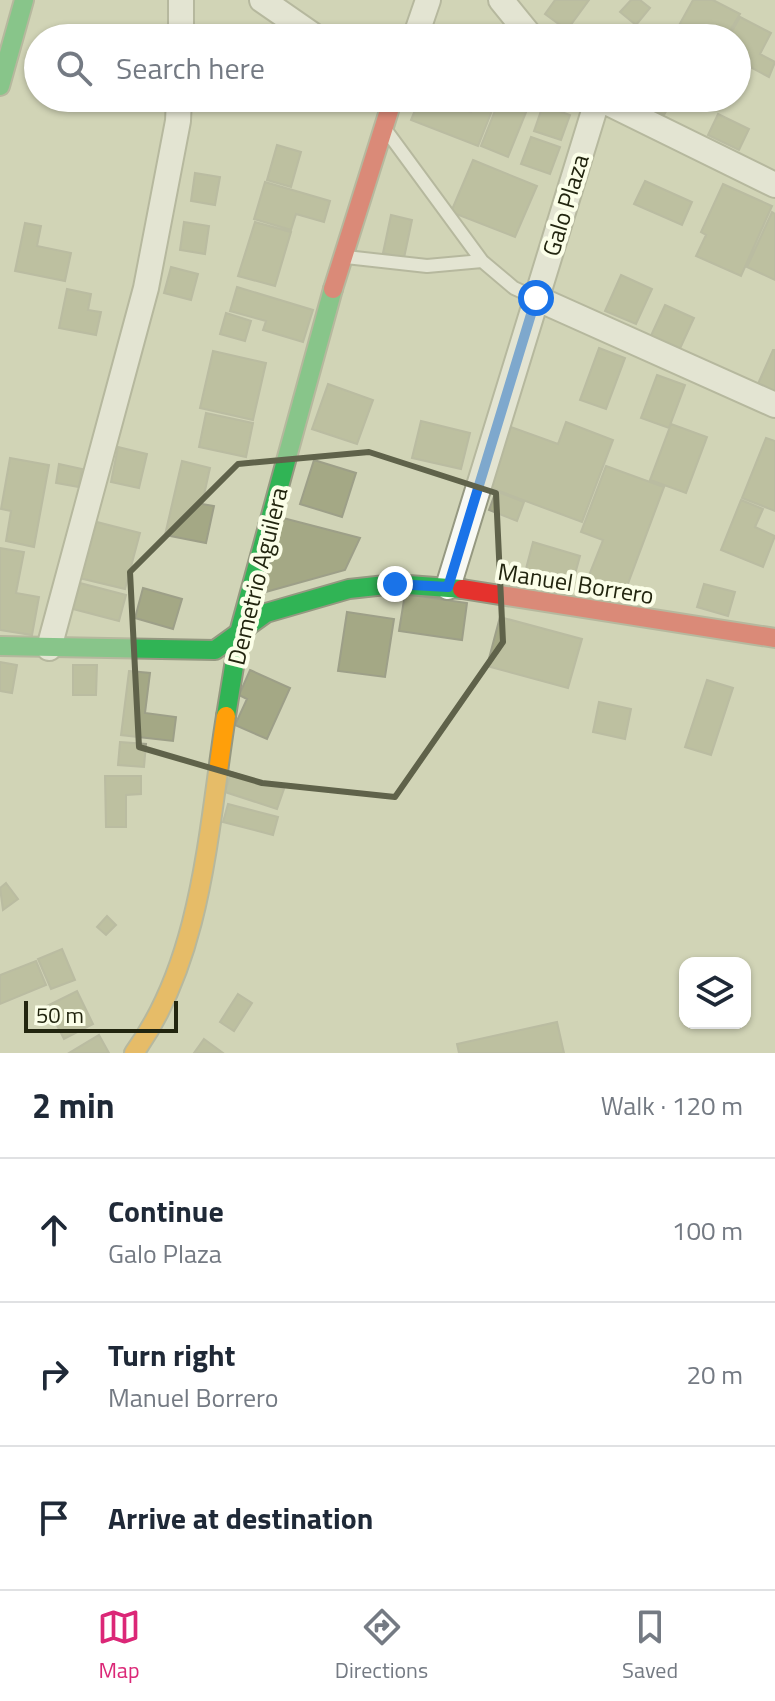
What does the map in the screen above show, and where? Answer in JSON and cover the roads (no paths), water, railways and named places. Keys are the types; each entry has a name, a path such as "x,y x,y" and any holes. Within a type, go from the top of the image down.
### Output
{"main road":[{"path":"0,86 24,0"},
{"name":"Demetrio Aguilera","path":"134,1053 158,1020 193,922 240,629 344,257 389,112"},
{"name":"Manuel Borrero","path":"0,646 215,650 266,613 349,589 395,584 448,587 775,638"}],"street":[{"path":"181,0 181,24"},
{"path":"262,0 297,24"},
{"path":"420,24 428,0"},
{"path":"501,0 521,24"},
{"path":"49,648 146,288 178,112"},
{"name":"Galo Plaza","path":"448,587 594,112"},
{"path":"626,112 775,185"},
{"path":"536,298 775,405"}],"lane":[{"path":"385,129 482,261 514,288 536,298"},
{"path":"344,257 427,266 482,261"}]}
